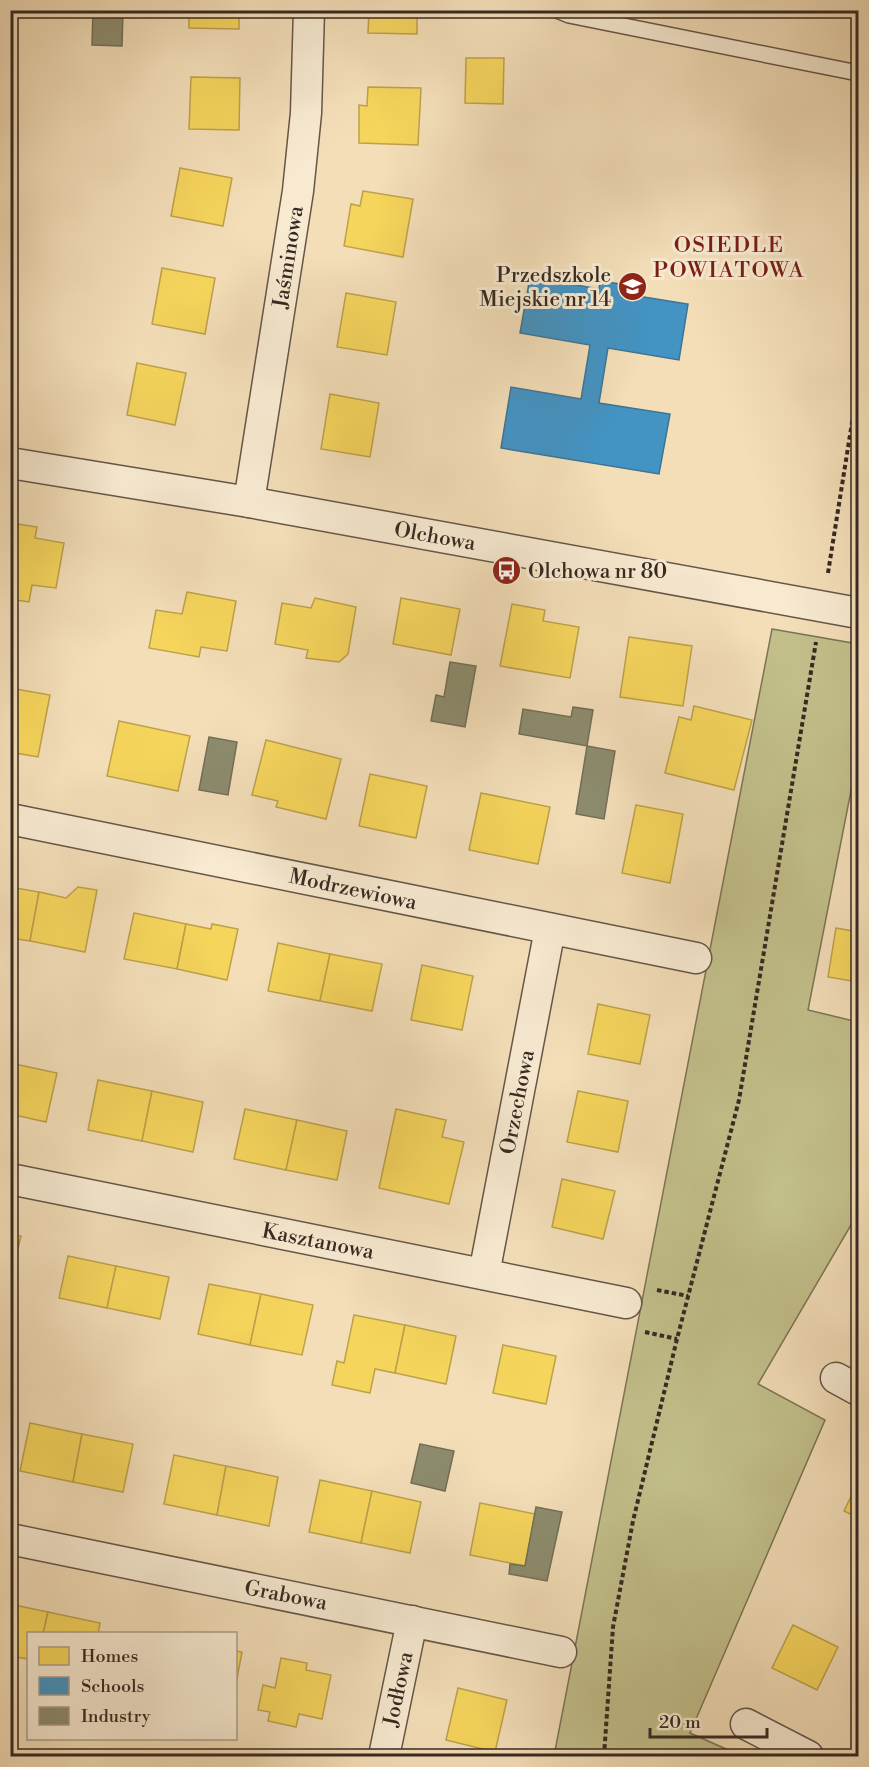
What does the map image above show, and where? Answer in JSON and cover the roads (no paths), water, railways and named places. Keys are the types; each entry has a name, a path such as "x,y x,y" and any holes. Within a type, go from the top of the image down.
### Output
{"street":[{"name":"Jaśminowa","path":"249,502 298,191 306,112 309,10"},
{"name":"Olchowa","path":"10,463 249,502 858,613"},
{"name":"Modrzewiowa","path":"10,819 696,958"},
{"name":"Orzechowa","path":"484,1275 550,929"},
{"name":"Kasztanowa","path":"10,1179 626,1303"},
{"name":"Grabowa","path":"10,1539 561,1652"},
{"name":"Jodłowa","path":"384,1756 412,1621"},
{"path":"746,1724 808,1756"}],"lane":[{"path":"557,10 569,15 858,73"}],"place":[{"name":"Przedszkole Miejskie nr 14","path":"632,287"},
{"name":"Olchowa nr 80","path":"507,571"}],"district":[{"name":"OSIEDLE POWIATOWA","path":"729,256"}]}
